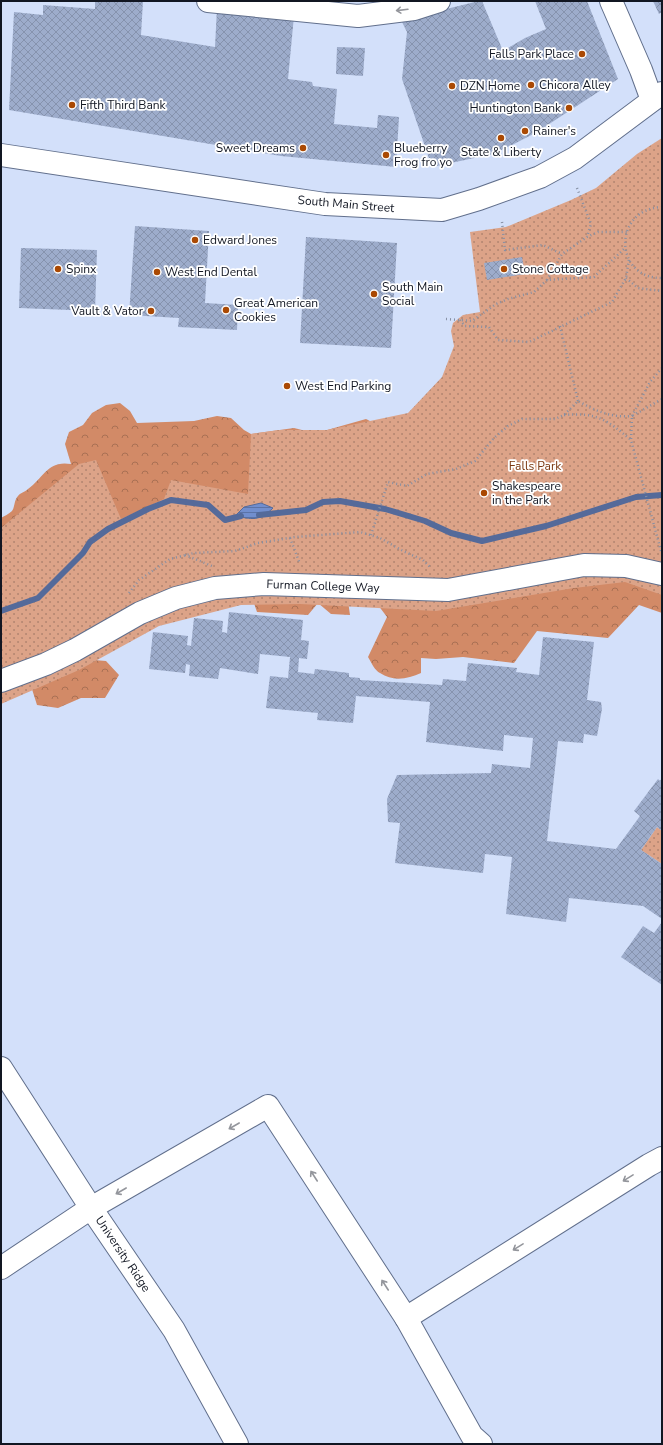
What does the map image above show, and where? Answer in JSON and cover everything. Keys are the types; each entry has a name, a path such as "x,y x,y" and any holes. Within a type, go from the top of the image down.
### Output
{"street":[{"path":"208,1 316,6 358,16 414,9 439,1"},
{"path":"611,1 641,70 657,97"},
{"name":"South Main Street","path":"1,155 325,204 442,210 540,178 575,158 657,97"},
{"name":"Furman College Way","path":"1,681 46,664 140,613 176,598 215,588 264,584 448,590 584,565 626,566 662,574"},
{"name":"University Ridge","path":"1,1068 91,1208 174,1330 237,1444"},
{"path":"1,1268 91,1208 268,1106 406,1318 472,1441"},
{"path":"406,1318 648,1165 662,1158"}],"path":[{"path":"577,188 591,224 587,237"},
{"path":"662,207 647,210 639,214 631,222 626,232 625,248 629,259 635,268 644,274 662,278"},
{"path":"502,222 505,250 543,245 562,254"},
{"path":"446,319 472,321 496,304 534,292 547,280 562,254 587,237 598,232 626,232"},
{"path":"547,280 594,277 625,248"},
{"path":"460,320 465,326 489,327 498,340 528,342 612,302 626,278 629,259"},
{"path":"626,278 638,288 662,291"},
{"path":"560,326 578,401 596,411 608,414 632,416 662,399"},
{"path":"662,368 650,382 632,416 632,442 662,554"},
{"path":"564,415 578,401"},
{"path":"371,535 388,482 407,486 427,474 456,469 475,461 494,438 508,426 522,419 555,418 564,415 590,415 607,420 632,442"},
{"path":"118,625 121,607 125,598 139,580 170,559 194,553 235,551 258,543 295,537 360,532 371,535 423,560 432,570"}],"green space":[{"name":"Falls Park","path":"662,138 662,595 625,582 574,588 436,611 300,604 241,605 159,626 79,670 1,704 1,528 79,464 96,460 121,519 164,499 171,480 248,494 251,434 279,430 327,430 408,413 442,377 454,346 451,331 453,323 463,315 480,312 470,232 506,227 596,188 637,154"},
{"path":"120,403 130,411 137,423 194,421 217,416 231,418 244,430 251,434 294,428 302,430 327,430 366,419 662,571 662,613 639,605 608,638 537,631 514,663 463,657 436,659 421,658 421,673 411,677 395,679 378,672 368,657 387,617 372,597 348,601 350,615 331,614 318,603 308,615 257,612 240,563 94,660 106,661 119,675 105,698 81,698 58,708 37,705 31,686 1,652 1,518 12,511 19,495 27,490 47,470 63,463 71,464 65,444 69,432 83,425 92,413 106,405"},
{"path":"657,827 662,831 662,864 641,850"}],"water":[{"path":"261,503 273,508 264,516 255,518 235,516 244,507"}],"building":[{"path":"95,1 143,1 141,35 215,47 217,8 294,16 288,79 312,82 313,86 337,89 334,124 377,128 378,115 399,117 396,167 281,156 9,110 14,12 43,15 43,5 95,9"},
{"path":"482,1 503,51 525,38 546,29 535,1 587,1 618,79 537,132 493,154 432,167 402,79 407,32 401,20"},
{"path":"653,1 662,1 662,12 659,14"},
{"path":"337,47 365,48 363,76 336,74"},
{"path":"135,226 209,231 205,303 238,305 237,330 178,327 179,318 129,315"},
{"path":"306,237 397,243 391,348 300,343"},
{"name":"Spinx","path":"21,248 97,250 95,311 19,308"},
{"name":"Stone Cottage","path":"522,257 525,274 487,280 484,263"},
{"path":"229,612 303,620 301,640 309,641 307,659 299,658 298,672 314,674 315,669 349,673 349,677 360,678 360,680 442,685 443,679 466,681 468,663 517,668 516,672 539,675 543,637 594,642 587,700 601,702 602,709 597,736 584,734 583,743 558,741 547,841 616,849 640,816 634,811 658,779 660,781 662,778 662,831 657,827 641,850 662,864 662,919 643,906 569,898 566,922 506,914 512,857 485,854 483,873 395,863 400,823 388,822 387,799 397,775 491,773 492,764 530,768 533,738 504,735 503,751 426,742 430,702 356,696 353,723 317,720 318,713 266,708 270,676 288,678 290,657 260,654 258,674 220,668 218,679 189,676 190,665 186,664 185,673 149,669 153,632 188,636 187,645 191,646 194,618 223,621 222,632 227,633"},
{"path":"662,922 662,985 621,957 643,926 654,933"}],"waterway":[{"path":"259,515 306,510 323,502 340,501 385,509 425,521 451,533 482,541 546,526 636,497 662,495"},
{"path":"1,611 38,598 83,553 90,542 108,529 148,509 171,500 208,505 225,520 241,516"}],"place":[{"name":"Falls Park Place","path":"582,54"},
{"name":"Chicora Alley","path":"531,85"},
{"name":"DZN Home","path":"452,86"},
{"name":"Fifth Third Bank","path":"72,105"},
{"name":"Huntington Bank","path":"569,108"},
{"name":"Rainer's","path":"525,131"},
{"name":"State & Liberty","path":"501,138"},
{"name":"Sweet Dreams","path":"303,148"},
{"name":"Blueberry Frog fro yo","path":"386,155"},
{"name":"Edward Jones","path":"195,240"},
{"name":"Spinx","path":"58,269"},
{"name":"Stone Cottage","path":"504,269"},
{"name":"West End Dental","path":"157,272"},
{"name":"South Main Social","path":"374,294"},
{"name":"Great American Cookies","path":"226,310"},
{"name":"Vault & Vator","path":"151,311"},
{"name":"West End Parking","path":"287,386"},
{"name":"Shakespeare in the Park","path":"484,493"}]}
